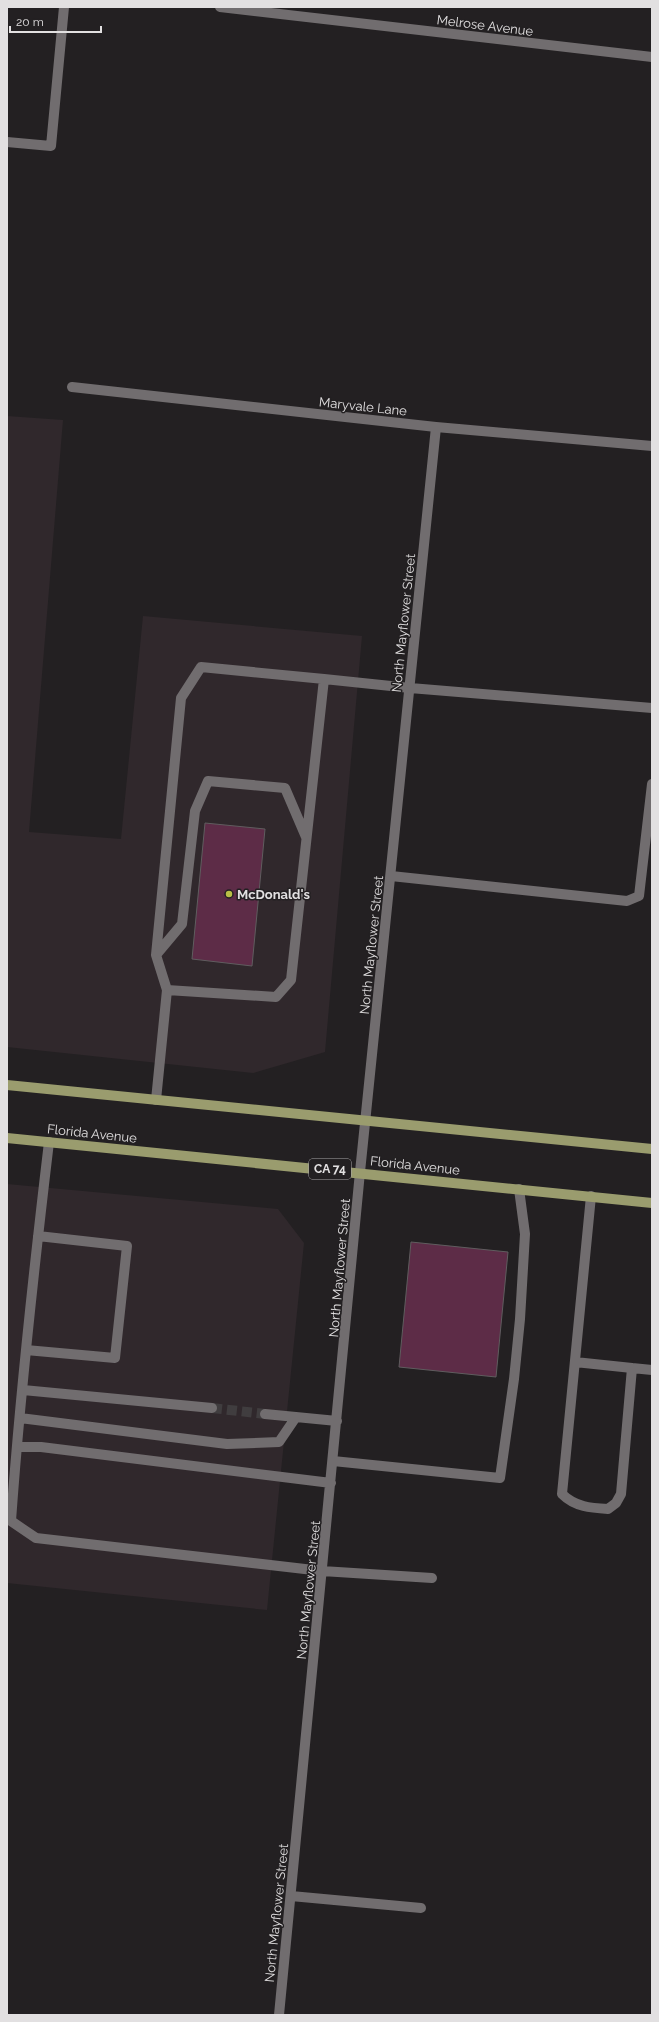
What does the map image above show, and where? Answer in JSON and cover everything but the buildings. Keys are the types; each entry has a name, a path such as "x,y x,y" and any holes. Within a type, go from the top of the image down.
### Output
{"main road":[{"path":"7,1085 652,1149"},
{"name":"Florida Avenue","path":"7,1138 360,1172 652,1203"}],"street":[{"path":"7,142 51,146 64,7"},
{"name":"Melrose Avenue","path":"220,7 652,57"},
{"name":"Maryvale Lane","path":"72,387 436,428 652,446"},
{"name":"North Mayflower Street","path":"279,2015 360,1172 436,428"},
{"path":"156,1100 167,990 156,955 181,698 201,667 410,688 652,708"},
{"path":"167,990 276,997 291,980 324,679"},
{"path":"156,955 182,924 195,811 208,781 285,788 307,839"},
{"path":"391,876 627,901 640,896 652,784"},
{"path":"49,1142 26,1350 12,1521 36,1538 322,1571 432,1578"},
{"path":"333,1461 500,1478 514,1379 520,1319 525,1234 519,1189"},
{"path":"591,1196 562,1494 567,1499 586,1508 608,1509 616,1503 621,1494 632,1368"},
{"path":"26,1350 115,1358 127,1246 38,1236"},
{"path":"575,1362 652,1370"},
{"path":"23,1390 212,1408"},
{"path":"265,1414 337,1421"},
{"path":"20,1418 227,1444 279,1442 296,1417"},
{"path":"17,1447 41,1447 331,1483"},
{"path":"291,1896 421,1908"}],"shaded area":[{"path":"7,416 63,420 29,832 121,839 143,616 362,636 325,1052 253,1073 7,1047"},
{"path":"7,1184 278,1209 304,1243 267,1610 7,1583"}],"tunnel":[{"path":"212,1408 265,1414"}],"place":[{"name":"McDonald's","path":"229,894"}]}
